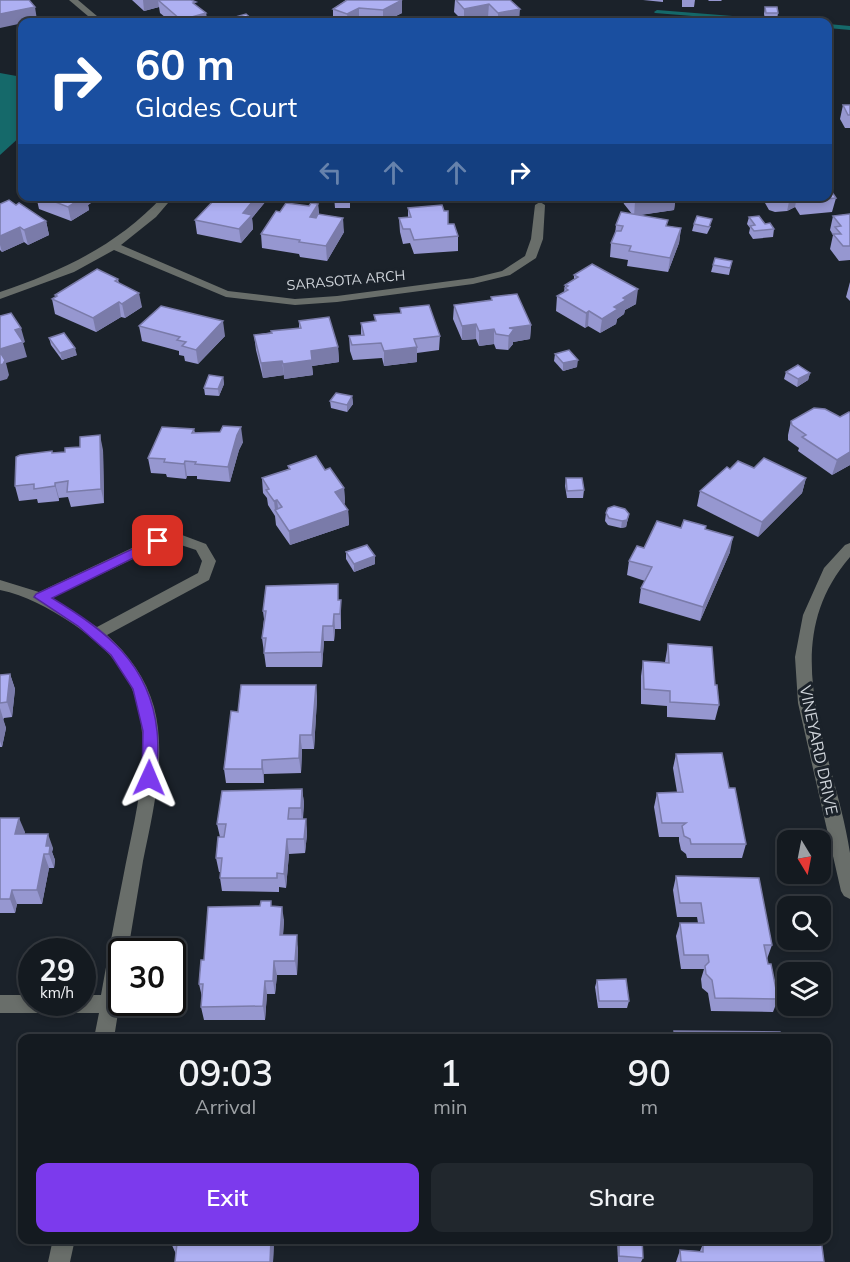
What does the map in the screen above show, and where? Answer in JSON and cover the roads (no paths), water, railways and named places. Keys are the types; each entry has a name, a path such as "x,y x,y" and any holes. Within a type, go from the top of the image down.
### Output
{"street":[{"path":"74,0 95,18"},
{"path":"0,296 51,279 114,246 152,216 165,201"},
{"name":"SARASOTA ARCH","path":"114,246 226,294 295,302 337,299 473,281 506,273 530,258 537,239 540,205"},
{"path":"41,597 158,541 182,540 201,547 209,561 204,576 96,634"},
{"name":"VINEYARD DRIVE","path":"850,548 829,572 810,615 802,657 806,703 850,891"},
{"path":"0,585 20,588 41,597 83,623 116,651 140,688 150,731 149,778 121,938"},
{"path":"0,1004 108,1004"},
{"path":"105,1034 108,1011"},
{"path":"59,1262 63,1244"}],"waterway":[{"path":"657,12 733,18"},
{"path":"832,26 850,28"}]}
